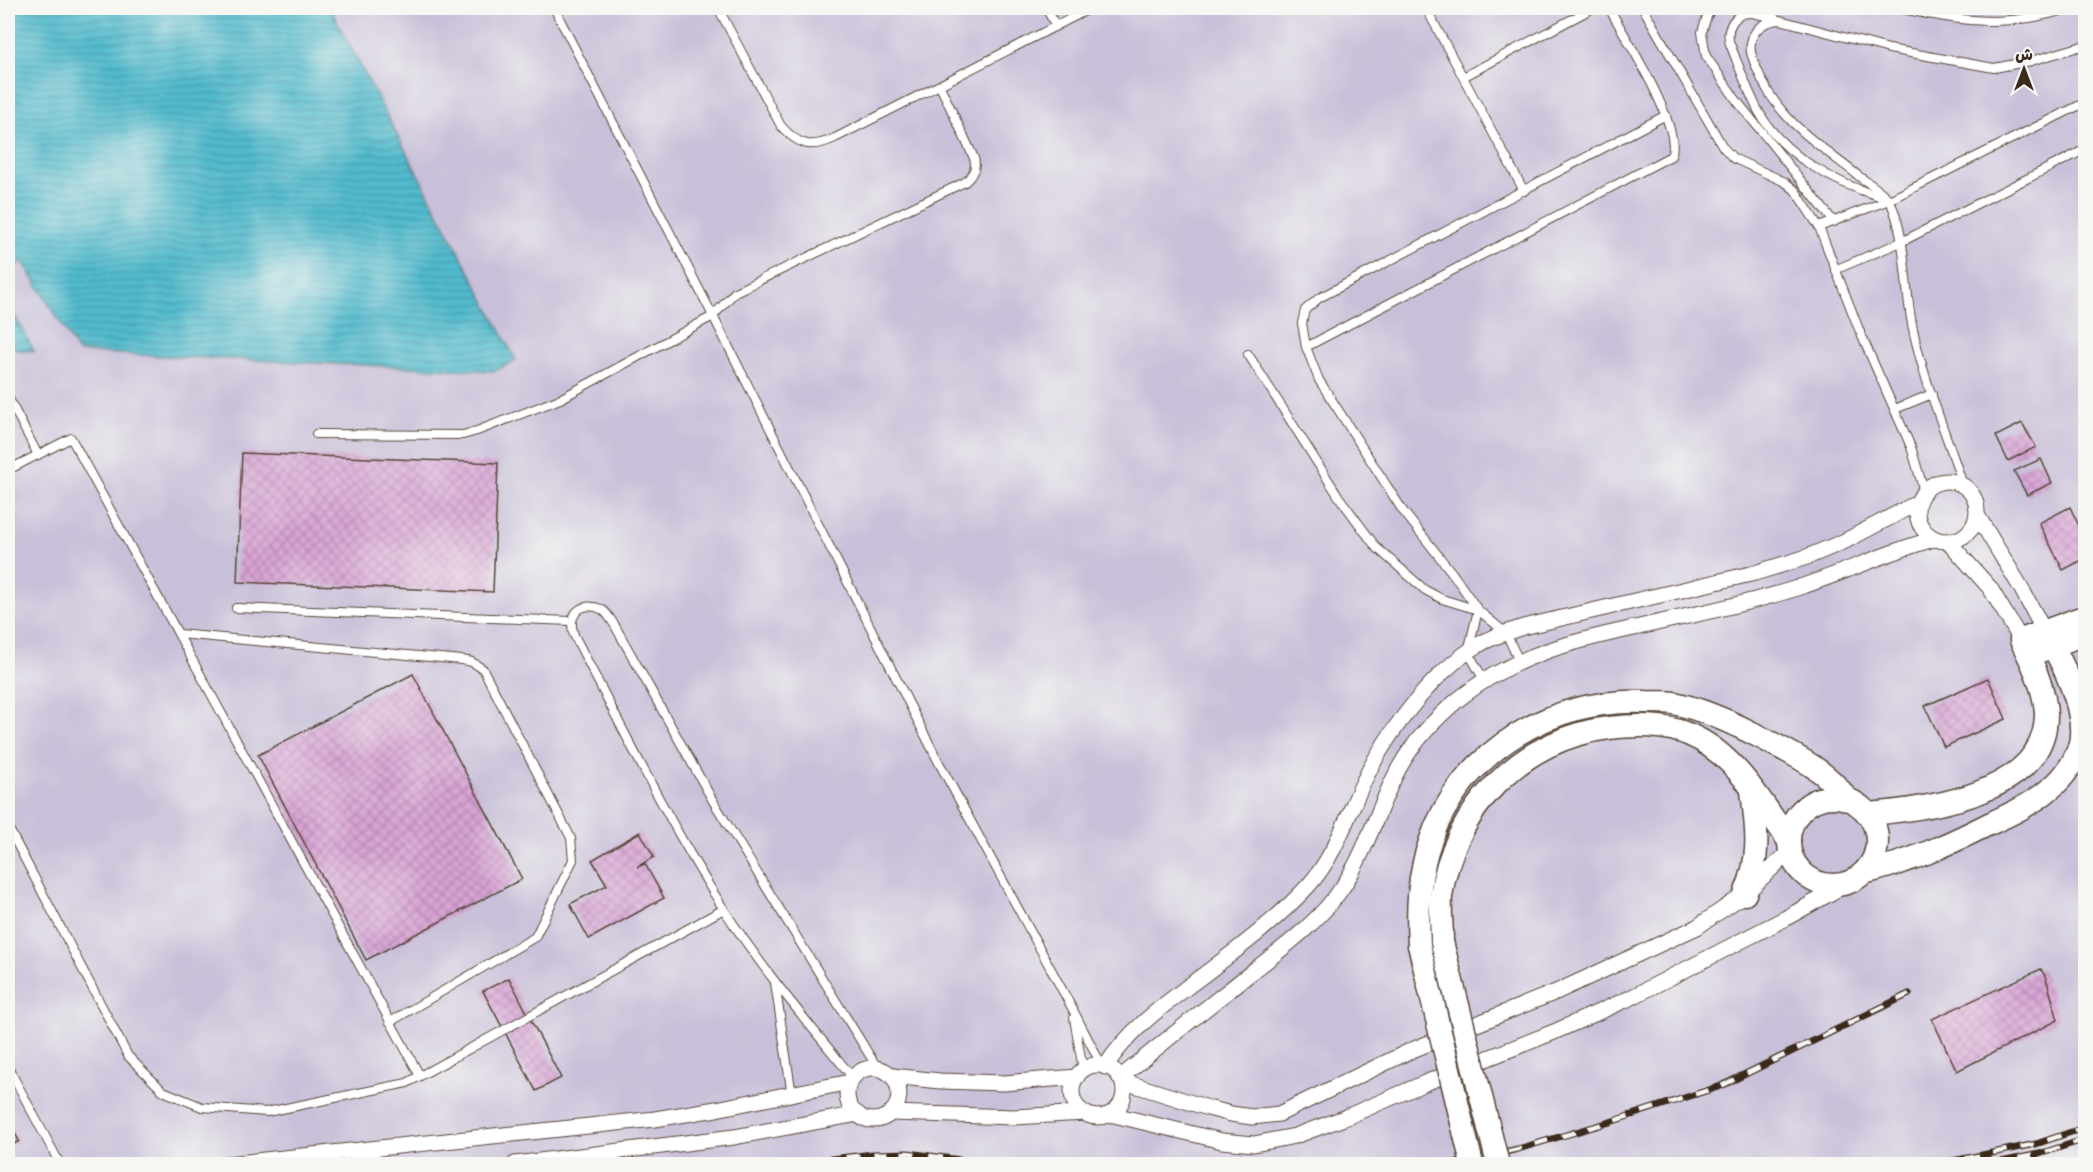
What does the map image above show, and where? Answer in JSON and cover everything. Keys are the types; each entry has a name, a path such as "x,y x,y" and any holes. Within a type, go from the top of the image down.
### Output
{"main road":[{"path":"1868,814 1892,812 1964,798 2012,776 2028,761 2039,746 2044,732 2046,712 2040,686 2025,648 2048,638 2085,616"},
{"path":"2048,638 2085,633"},
{"path":"1498,1164 1442,942 1441,897 1448,864 1460,832 1478,804 1504,775 1543,748 1562,739 1594,730 1628,726 1660,727 1690,734 1727,761 1751,787 1789,846 1799,869 1817,882 1828,885 1919,857 1949,844 2028,803 2050,789 2064,776 2075,758 2080,743 2080,713 2071,687 2048,638"},
{"path":"1472,1164 1419,945 1418,912 1420,877 1430,841 1448,803 1467,777 1492,751 1522,731 1554,716 1594,703 1632,701 1672,703 1707,712 1770,742 1814,768 1846,798"},
{"path":"1745,894 1754,869 1758,839 1751,787"},
{"path":"1789,846 1792,823 1810,802 1828,796 1846,798 1858,804 1868,814 1876,828 1877,844 1873,860 1857,877"}],"street":[{"path":"1103,1066 1148,1017 1256,934 1310,884 1331,852 1382,746 1419,699 1468,652 1506,633 1610,606 1755,573 1808,557 1845,541 1921,497 1936,483 1942,481 1963,485 1973,495 1977,515 1972,528 1967,534 1955,540 1941,540 1899,549 1795,589 1746,603 1587,638 1519,660 1484,680 1439,716 1400,765 1356,865 1323,913 1120,1079"},
{"path":"1921,497 1917,518 1923,530 1941,540 1990,588 2025,648"},
{"path":"1977,515 2048,638"},
{"path":"1120,1079 1231,1114 1252,1117 1280,1114 1412,1050 1556,992 1697,927 1745,894 1789,846"},
{"path":"1110,1114 1222,1141 1254,1143 1295,1136 1554,1032 1630,998 1775,924 1857,877"},
{"path":"1103,1066 1113,1071 1120,1079 1124,1093 1115,1110 1098,1117 1080,1110 1073,1099 1073,1086 1080,1074 1089,1067 1103,1066"},
{"path":"227,1164 655,1119 792,1095 851,1080 862,1071 878,1069 892,1076 1004,1083 1080,1074"},
{"path":"891,1113 899,1098 892,1076"},
{"path":"851,1080 848,1098 850,1106 858,1114 869,1119 877,1120 891,1113 1014,1118 1085,1113"},
{"path":"515,1164 734,1137 858,1114"}],"lane":[{"path":"554,8 937,759 1103,1066"},
{"path":"718,8 781,126 790,136 809,146 825,142 940,86 1090,8"},
{"path":"1046,8 1056,26"},
{"path":"1426,8 1524,190"},
{"path":"1463,77 1593,8"},
{"path":"1306,348 1668,158 1673,147 1666,115 1609,8"},
{"path":"1643,8 1723,147 1733,158 1785,182 1795,190 1820,228 1860,332 1911,447 1921,497"},
{"path":"1712,8 1702,32 1706,56 1737,101 1834,222"},
{"path":"1897,8 1955,19 1997,22 2037,17 2071,8"},
{"path":"1889,200 1832,178 1805,160 1774,134 1759,111 1728,38 1732,22 1742,11 1788,21 1889,49 1994,68 2031,61 2085,45"},
{"path":"1788,21 1780,20 1760,27 1751,40 1750,53 1773,101 1791,123 1889,200 1895,214 1901,242 1910,317 1922,368 1963,485"},
{"path":"316,434 463,435 560,399 713,316 735,292 965,182 972,176 976,164 940,86"},
{"path":"1820,228 1889,200 2085,102"},
{"path":"1519,660 1506,633 1478,610 1453,574 1403,511 1319,380 1306,348 1303,315 1310,304 1666,115"},
{"path":"1836,269 1901,242 2085,148"},
{"path":"1248,354 1339,497 1376,547 1425,591 1478,610"},
{"path":"1895,409 1932,394"},
{"path":"8,397 38,455"},
{"path":"8,470 71,438 420,1076"},
{"path":"851,1080 775,981 724,909 681,838 574,635 571,621 573,615 586,607 597,608 607,614 713,801 878,1069"},
{"path":"236,608 571,621"},
{"path":"1478,610 1468,652 1484,680"},
{"path":"178,634 462,660 472,662 483,669 571,838 573,860 535,937 390,1022"},
{"path":"8,827 128,1056 163,1091 202,1107 267,1112 407,1083 724,909"},
{"path":"775,981 792,1095"},
{"path":"1072,1008 1080,1074"},
{"path":"8,1067 60,1164"}],"shaded area":[{"path":"330,8 2085,8 2085,1164 8,1164 8,335 16,350 34,351 8,304 8,270 23,261 78,352 495,371 516,360"}],"water":[{"path":"8,8 330,8 516,360 495,371 78,352 23,261 8,270"},
{"path":"8,304 34,351 16,350 8,335"}],"building":[{"path":"2022,423 2036,447 2008,461 1996,436"},
{"path":"242,453 498,463 493,592 237,582"},
{"path":"2041,459 2052,483 2027,495 2014,471"},
{"path":"2070,507 2086,541 2086,558 2063,570 2039,523"},
{"path":"413,674 522,879 366,960 258,755"},
{"path":"1988,678 2006,719 1944,747 1925,706"},
{"path":"640,832 654,857 637,867 645,864 664,898 589,939 570,904 607,885 592,860"},
{"path":"2041,969 2046,978 2058,1020 1957,1071 1932,1019"},
{"path":"509,978 561,1078 536,1091 483,991"},
{"path":"8,1119 19,1141 8,1148"}],"railway":[{"path":"1453,1164 1518,1149 1721,1086 1909,994"},
{"path":"1938,1164 2036,1144 2086,1127"},
{"path":"1991,1164 2039,1154 2086,1139"},
{"path":"790,1164 873,1154 908,1153 990,1164"}]}
